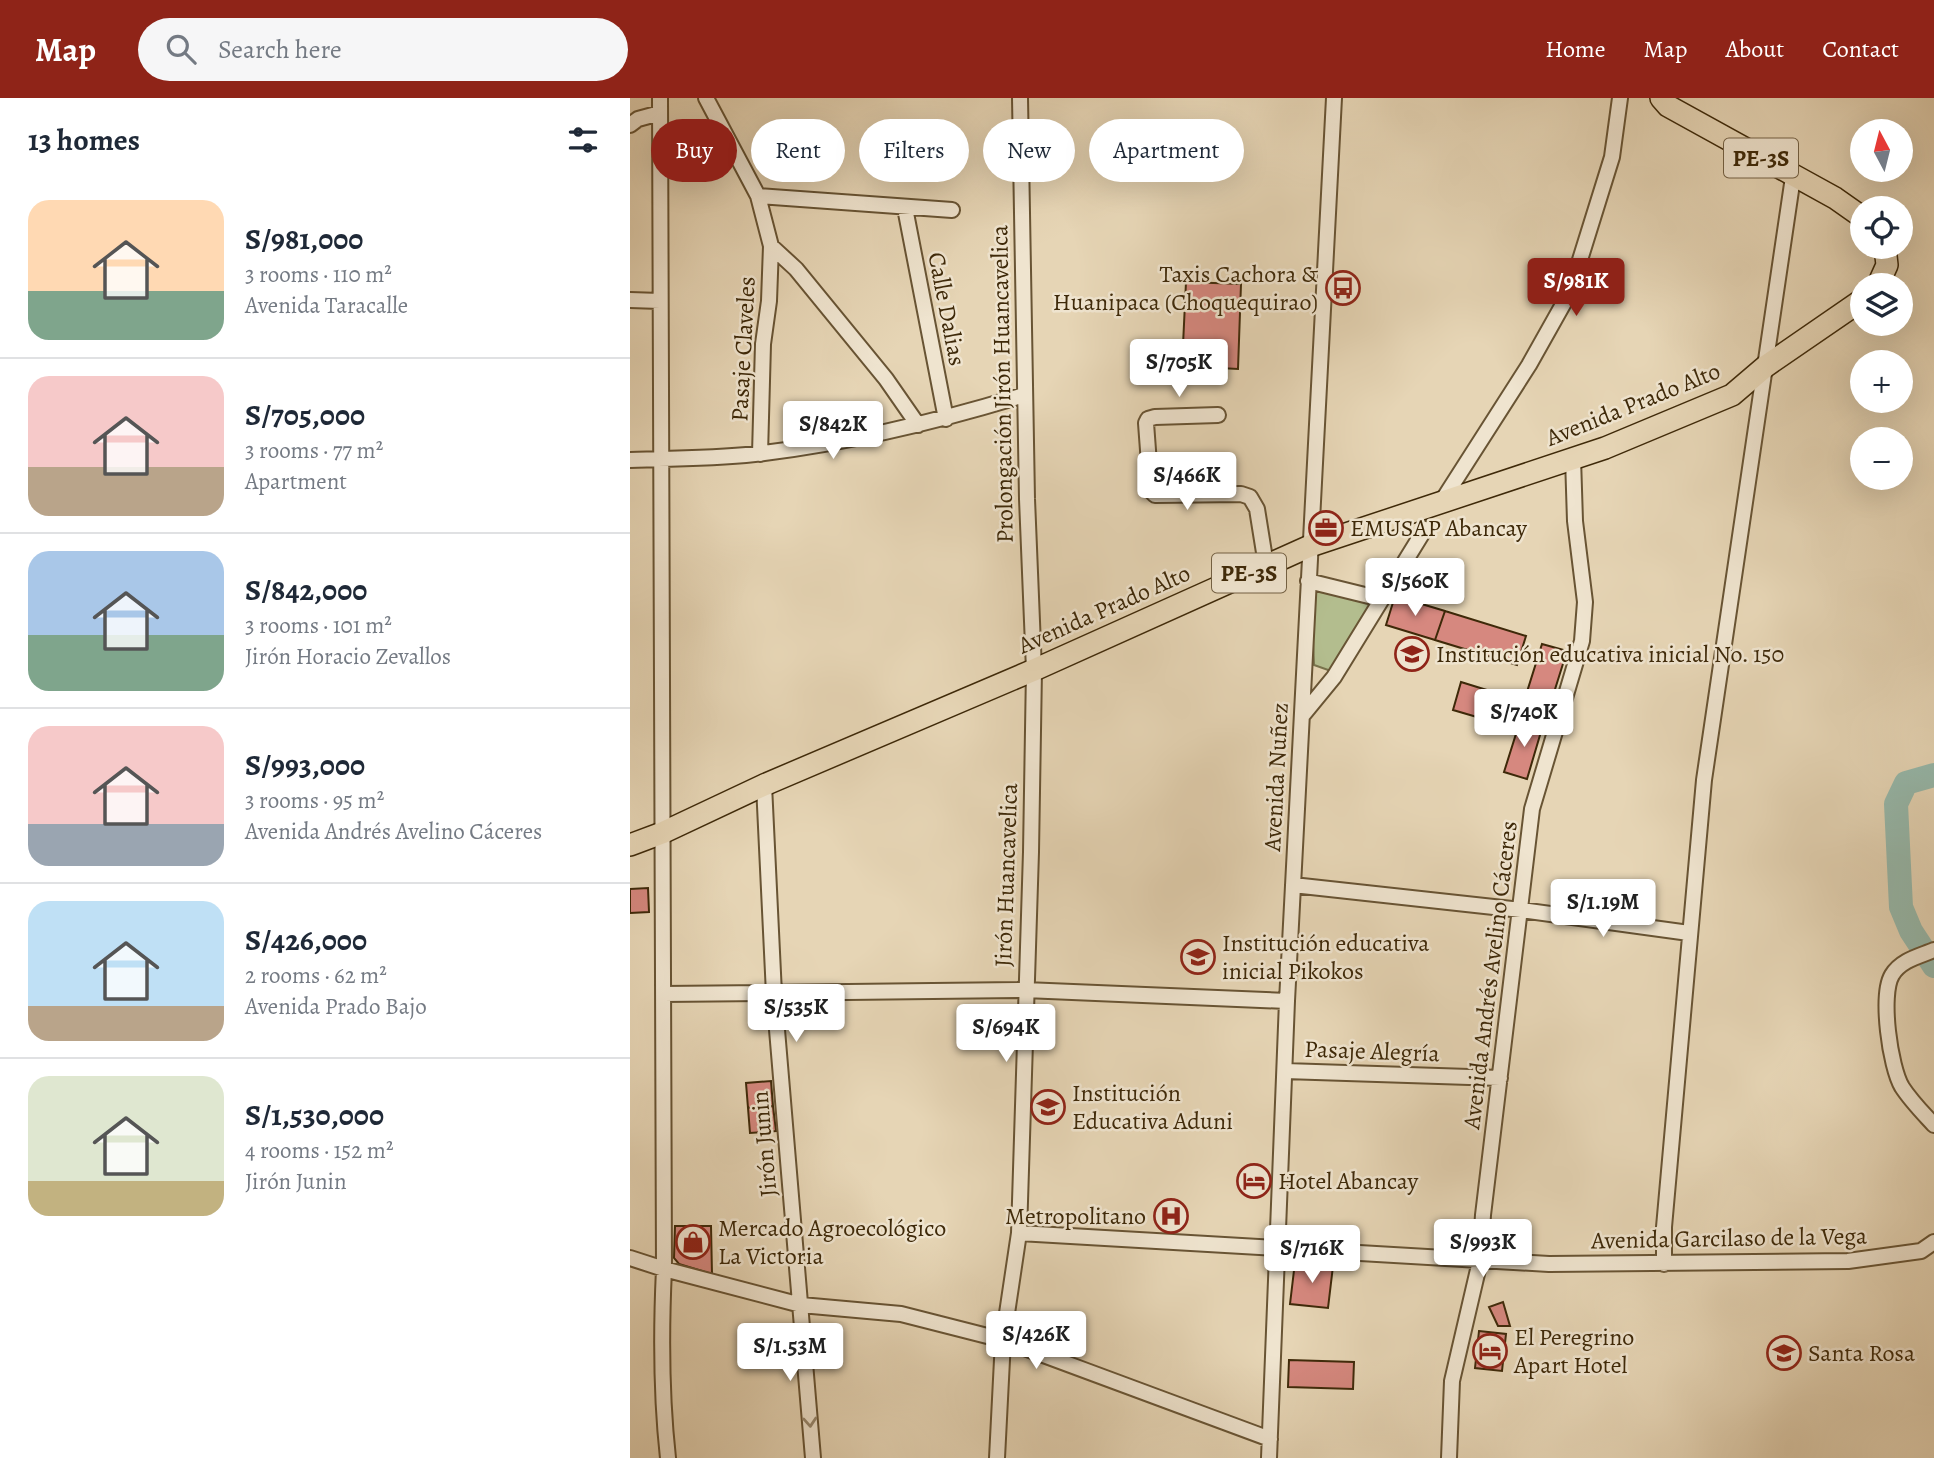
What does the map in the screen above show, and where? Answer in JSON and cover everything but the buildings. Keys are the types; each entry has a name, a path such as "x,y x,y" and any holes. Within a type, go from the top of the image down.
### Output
{"highway":[{"name":"PE-3S","path":"1661,98 1668,106 1850,209"},
{"name":"Avenida Prado Alto","path":"630,845 1034,670 1310,546 1605,448 1732,395 1766,366 1850,308"}],"street":[{"path":"660,98 664,1269 662,1332 664,1419 668,1458"},
{"name":"Pasaje Claveles","path":"706,98 758,196 771,246 769,301 763,344 760,454"},
{"name":"Prolongación Jirón Huancavelica","path":"1020,98 1024,395 1034,670"},
{"name":"Avenida Nuñez","path":"1269,1458 1287,1001 1334,98"},
{"path":"1442,501 1529,366 1570,292 1612,158 1620,98"},
{"path":"630,125 638,119 660,113"},
{"path":"1664,1264 1664,1227 1704,780 1793,177"},
{"path":"758,196 953,210"},
{"name":"Calle Dalias","path":"905,208 946,419"},
{"path":"771,246 796,269 886,379 918,425"},
{"path":"630,300 660,301"},
{"path":"630,460 760,454 834,443 946,419 1024,395"},
{"path":"1218,415 1148,419 1146,423 1151,491 1155,495 1241,494 1250,497 1257,509 1266,565"},
{"name":"Avenida Andrés Avelino Cáceres","path":"1449,1458 1452,1381 1480,1261 1483,1215 1532,809 1582,641 1585,603 1574,521 1573,458"},
{"path":"1302,716 1334,677 1425,528"},
{"path":"1308,581 1381,599"},
{"name":"Jirón Huancavelica","path":"997,1458 1003,1340 1019,1233 1034,670"},
{"name":"Jirón Junin","path":"764,785 774,995 813,1458"},
{"path":"1293,885 1521,909 1689,933"},
{"path":"1934,950 1906,961 1891,976 1886,1009 1892,1060 1901,1085 1934,1125"},
{"path":"663,994 774,995 1025,990 1287,1001"},
{"name":"Pasaje Alegría","path":"1285,1071 1500,1079"},
{"name":"Avenida Garcilaso de la Vega","path":"1019,1233 1549,1264 1848,1261 1921,1251 1934,1242"},
{"path":"630,1258 801,1305 901,1314 1003,1340 1270,1439"}],"green space":[{"path":"1311,589 1374,602 1331,671 1314,665"}],"waterway":[{"path":"1934,775 1906,783 1896,804 1901,907 1911,931 1934,966"}],"place":[{"name":"Taxis Cachora & Huanipaca (Choquequirao)","path":"1343,288"},
{"name":"EMUSAP Abancay","path":"1326,528"},
{"name":"Institución educativa inicial No. 150","path":"1412,654"},
{"name":"Institución educativa inicial Pikokos","path":"1198,957"},
{"name":"Institución Educativa Aduni","path":"1048,1107"},
{"name":"Hotel Abancay","path":"1254,1181"},
{"name":"Metropolitano","path":"1171,1216"},
{"name":"Mercado Agroecológico La Victoria","path":"693,1242"},
{"name":"El Peregrino Apart Hotel","path":"1490,1351"},
{"name":"Santa Rosa","path":"1784,1353"}]}
